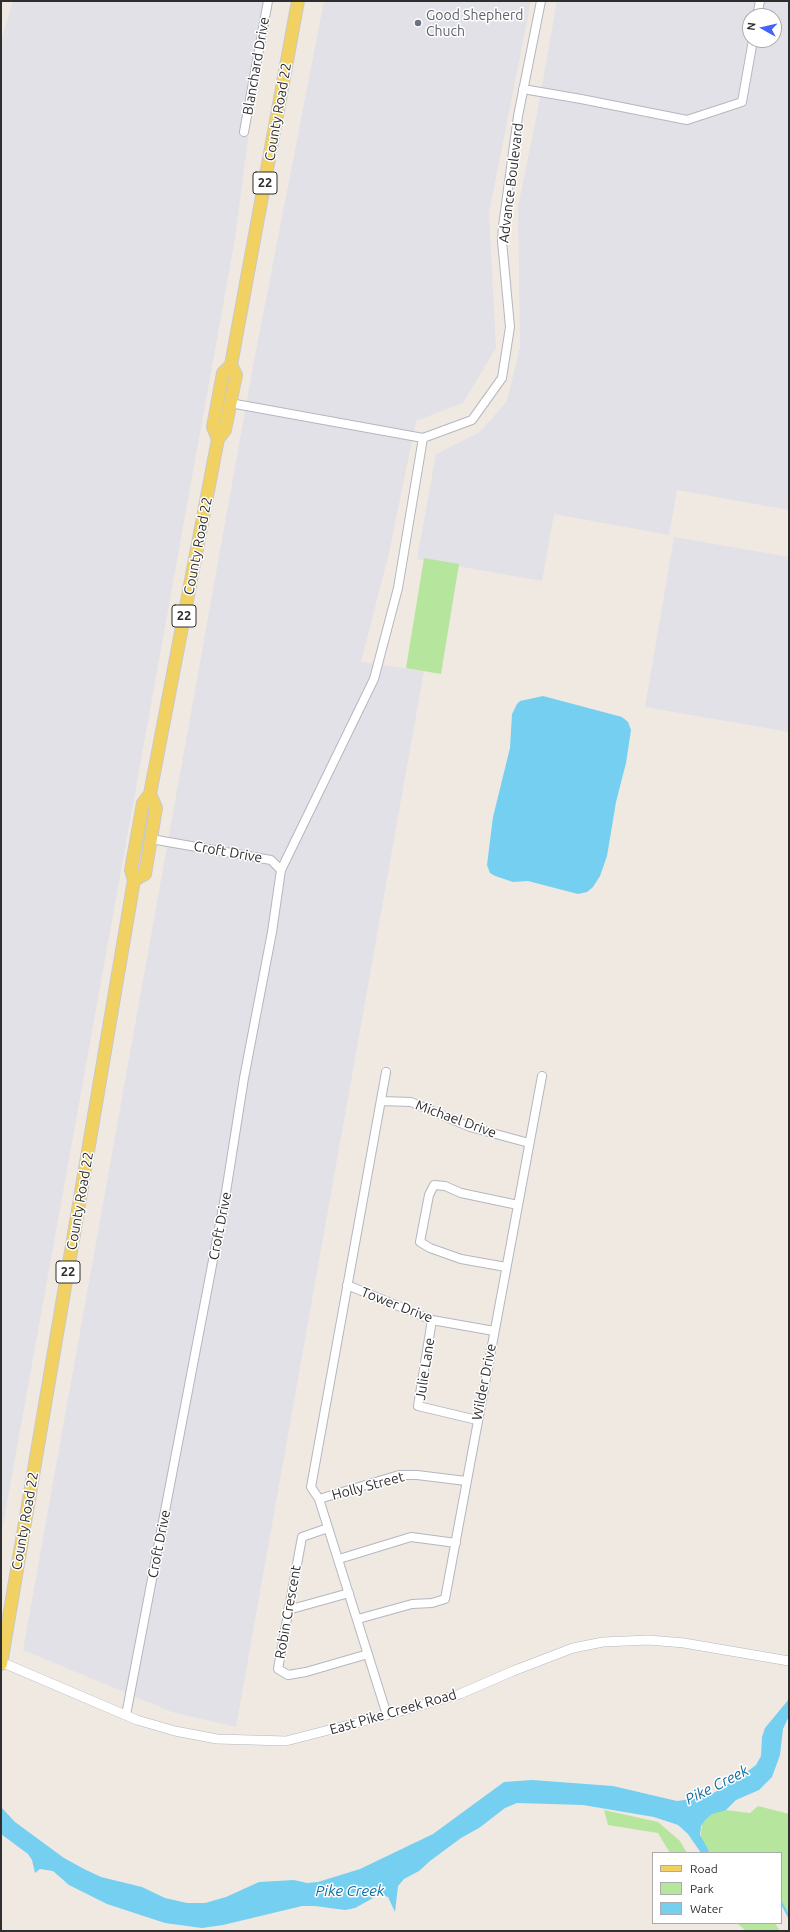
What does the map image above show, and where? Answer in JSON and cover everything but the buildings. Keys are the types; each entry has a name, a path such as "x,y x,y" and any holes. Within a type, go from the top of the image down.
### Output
{"main road":[{"name":"County Road 22","path":"218,439 213,427 223,373 231,365 298,1"},
{"name":"County Road 22","path":"1,1663 134,880 131,870 143,804 150,794 218,439 225,430 236,375 231,365"},
{"name":"County Road 22","path":"134,880 145,874 156,808 150,794"}],"street":[{"name":"Blanchard Drive","path":"244,132 268,1"},
{"name":"Advance Boulevard","path":"423,438 472,420 502,378 510,327 502,241 503,226 523,89 541,1"},
{"path":"523,89 687,120 742,102 752,48"},
{"path":"230,403 423,438 398,588 374,679 281,870"},
{"name":"Croft Drive","path":"126,1715 226,1192 244,1078 270,939 281,870 271,860 151,839"},
{"path":"386,1072 311,1487 319,1499 388,1715"},
{"name":"Wilder Drive","path":"358,1619 412,1604 432,1603 445,1599 542,1076"},
{"name":"Michael Drive","path":"381,1101 412,1102 470,1127 529,1143"},
{"path":"506,1267 461,1259 430,1248 420,1242 429,1195 434,1185 445,1186 461,1193 518,1205"},
{"name":"Tower Drive","path":"347,1286 432,1320 494,1331"},
{"name":"Julie Lane","path":"432,1320 418,1406 477,1420"},
{"name":"Holly Street","path":"319,1499 399,1475 417,1475 466,1481"},
{"name":"Robin Crescent","path":"328,1528 302,1536 278,1669 288,1675 306,1672 368,1654"},
{"path":"338,1559 411,1537 456,1543"},
{"path":"288,1610 349,1593"},
{"name":"East Pike Creek Road","path":"1,1663 126,1715 175,1731 217,1739 286,1741 388,1715 464,1692 573,1648 603,1642 649,1640 684,1643 789,1661"}],"shaded area":[{"path":"13,1 266,1 235,239 1,1536 1,41"},
{"path":"324,1 531,1 489,213 496,348 463,403 416,421 389,553 361,662 424,671 236,1727 172,1712 23,1650 254,361"},
{"path":"557,1 789,1 789,510 677,490 669,535 554,514 542,581 417,559 436,454 480,432 507,401 520,347 518,206 537,114"},
{"path":"674,537 789,557 789,732 645,707"}],"green space":[{"path":"424,558 459,564 441,674 406,668"},
{"path":"758,1806 789,1814 789,1913 782,1905 782,1852 710,1852 700,1840 703,1818 717,1809 750,1813"},
{"path":"604,1810 658,1822 680,1841 686,1852 669,1852 658,1833 608,1825"},
{"path":"738,1924 776,1924 780,1931 746,1931"}],"water":[{"path":"543,696 622,717 628,722 631,730 626,763 616,802 607,856 600,876 593,887 587,892 578,894 528,881 513,882 490,873 487,865 493,817 510,748 512,714 520,701"},
{"name":"Pike Creek","path":"789,1699 789,1716 783,1729 780,1755 772,1777 759,1790 736,1800 726,1810 712,1814 706,1819 701,1826 700,1835 709,1852 700,1852 688,1834 678,1825 654,1817 583,1805 517,1803 505,1808 479,1828 461,1838 419,1871 404,1879 398,1886 395,1912 388,1897 382,1895 375,1897 355,1908 345,1910 315,1906 302,1906 223,1925 202,1928 165,1923 107,1904 69,1885 53,1871 40,1869 35,1873 32,1860 28,1854 1,1834 1,1807 15,1822 64,1858 101,1877 142,1887 165,1898 187,1903 205,1903 226,1897 259,1882 294,1880 307,1883 318,1882 360,1869 433,1834 504,1782 532,1780 613,1786 677,1801 707,1797 740,1777 756,1765 761,1756 762,1737 765,1728"}],"waterway":[{"path":"782,1904 789,1917"}],"place":[{"name":"Good Shepherd Chuch","path":"418,23"}]}
